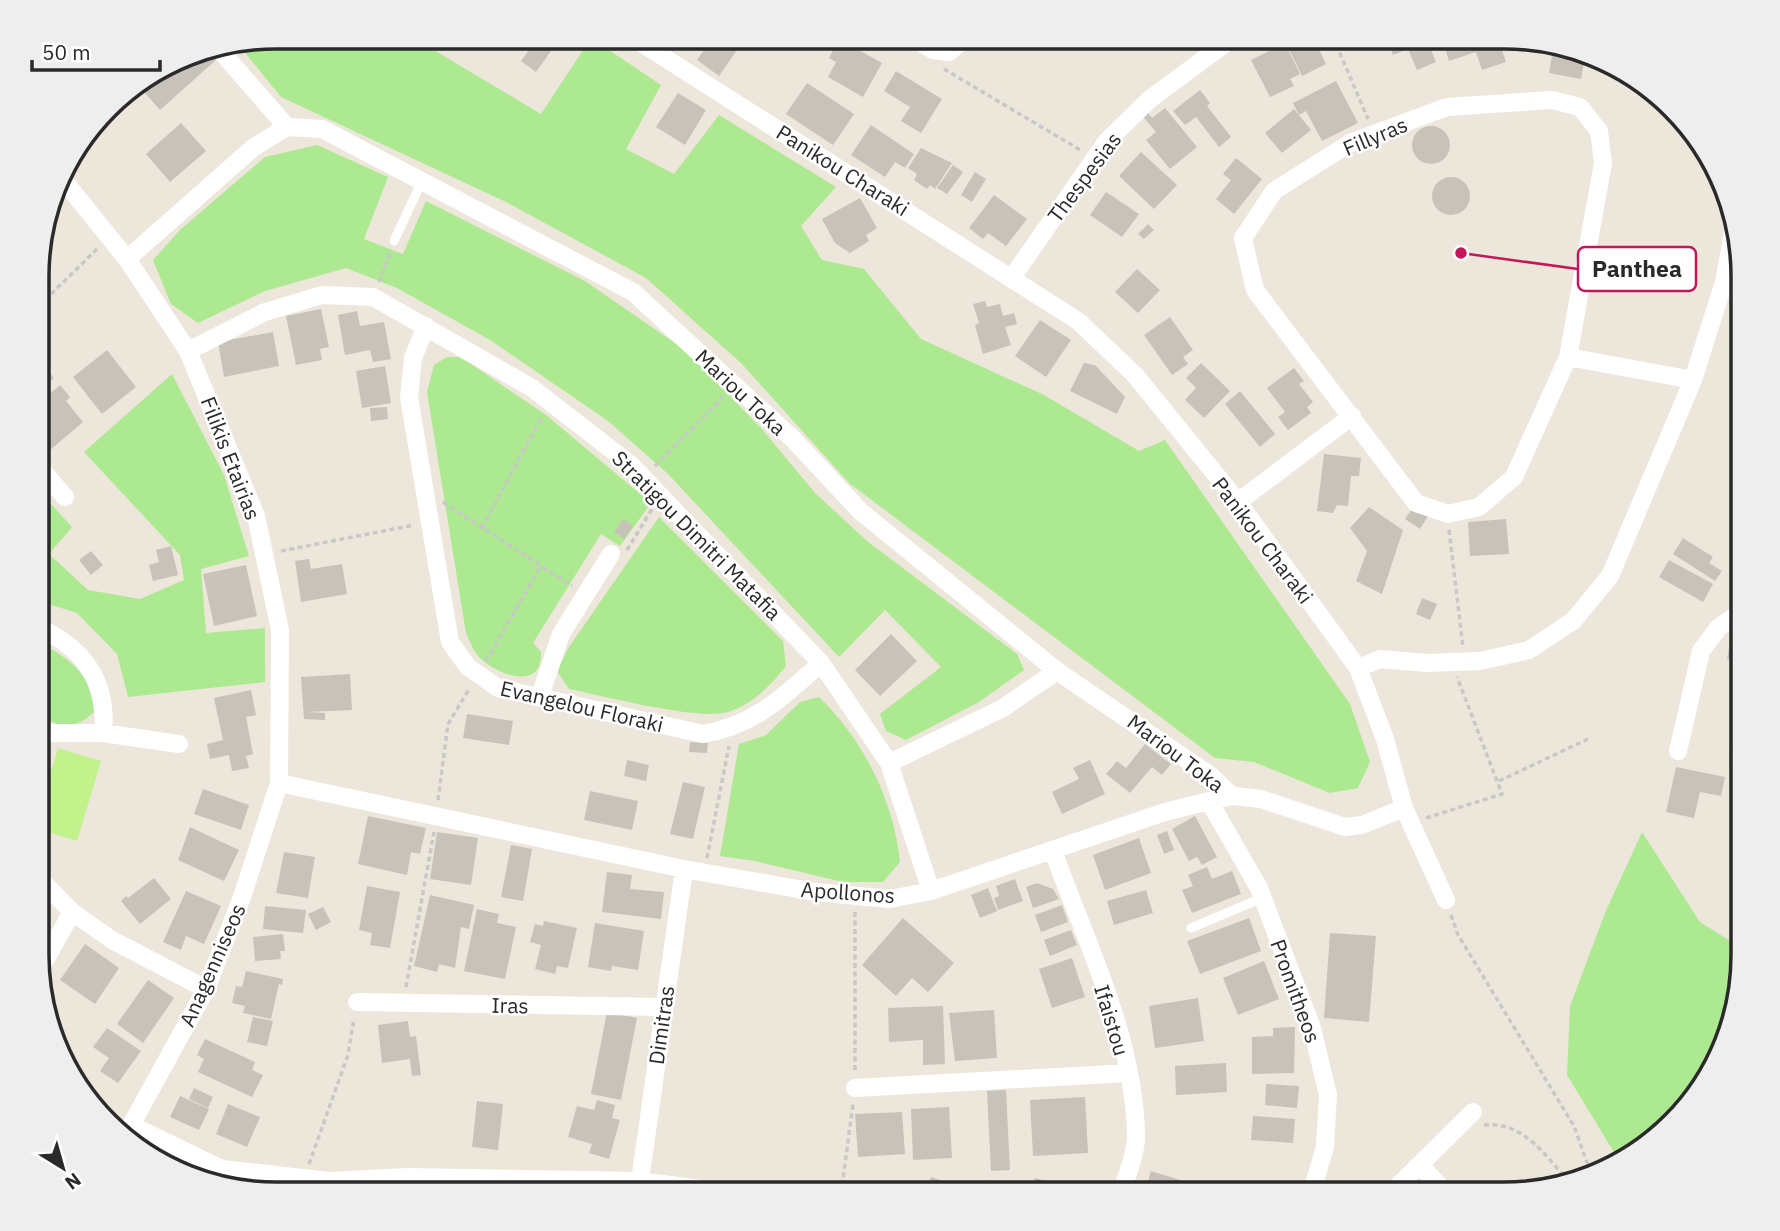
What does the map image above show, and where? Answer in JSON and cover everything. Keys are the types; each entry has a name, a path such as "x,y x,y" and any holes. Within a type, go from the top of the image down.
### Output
{"street":[{"name":"Panikou Charaki","path":"651,49 1013,276 1079,321 1135,375 1238,502 1358,668 1385,739 1407,816 1446,900"},
{"path":"931,49 950,52 953,49"},
{"name":"Thespesias","path":"1013,276 1093,158 1150,99 1218,49"},
{"path":"127,260 254,147 287,127 225,55"},
{"name":"Fillyras","path":"1552,100 1580,107 1599,131 1603,163 1568,357 1514,477 1479,507 1448,514 1416,503 1255,290 1243,238 1274,191 1350,143 1447,107 1552,100"},
{"name":"Mariou Toka","path":"287,127 322,129 633,292 793,439 860,511 1057,671 1179,752 1233,796"},
{"name":"Filikis Etairias","path":"68,186 127,260 188,351 256,516 280,630 279,783"},
{"path":"1358,668 1380,659 1458,662 1529,650 1573,621 1610,576 1693,380 1724,282 1730,251"},
{"name":"Stratigou Dimitri Matafia","path":"188,351 265,312 322,295 373,297 550,402 661,495 821,663 889,764 931,891"},
{"name":"Evangelou Floraki","path":"426,326 413,358 409,397 450,642 477,675 498,688 702,734 729,730 761,715 821,663"},
{"path":"1568,357 1693,380"},
{"path":"1238,502 1352,416"},
{"path":"49,479 65,497"},
{"path":"540,696 561,634 611,554"},
{"path":"1678,751 1702,651 1719,627 1731,619"},
{"path":"49,634 76,650 98,683 106,707 103,733"},
{"path":"889,764 1003,708 1057,671"},
{"path":"49,733 103,733 179,744"},
{"name":"Apollonos","path":"279,783 684,869 855,896 891,899 931,891 1165,812 1233,796 1261,799 1345,827 1407,816"},
{"name":"Anagenniseos","path":"131,1129 206,989 242,897 279,783"},
{"name":"Promitheos","path":"1209,800 1262,898 1312,1028 1328,1095 1325,1147 1315,1182"},
{"name":"Ifaistou","path":"1052,851 1114,1017 1129,1073 1136,1140 1124,1182"},
{"name":"Dimitras","path":"640,1181 684,869"},
{"path":"49,888 72,912 112,940 206,989"},
{"path":"49,953 72,912"},
{"name":"Iras","path":"357,1002 663,1007"},
{"path":"855,1088 1129,1073"},
{"path":"1402,1182 1474,1121"},
{"path":"140,1136 222,1170 305,1176 345,1182"},
{"path":"1420,1165 1436,1182"},
{"path":"594,1182 648,1182"}],"lane":[{"path":"394,242 422,181"},
{"path":"1191,928 1262,898"}],"path":[{"path":"1338,49 1374,134"},
{"path":"939,66 1093,158"},
{"path":"373,297 394,242"},
{"path":"49,296 86,260"},
{"path":"643,478 735,386"},
{"path":"482,528 550,402"},
{"path":"425,490 585,595"},
{"path":"611,554 624,555 661,495"},
{"path":"1407,816 1502,794 1458,662 1448,514"},
{"path":"264,555 430,522"},
{"path":"404,1003 436,816 448,724 541,566"},
{"path":"704,872 728,757 729,730"},
{"path":"1499,781 1588,739"},
{"path":"843,1182 855,1088 855,896"},
{"path":"1446,900 1458,935 1574,1126 1588,1166"},
{"path":"305,1176 348,1055 357,1002"},
{"path":"1474,1121 1511,1128 1534,1142 1562,1174"}],"green space":[{"path":"432,49 541,114 584,49 607,49 661,85 626,149 674,174 719,115 836,187 801,226 822,260 864,269 921,339 1044,395 1139,451 1165,440 1350,704 1370,762 1358,788 1330,793 1254,762 1215,758 849,483 741,363 646,278 506,202 281,97 244,51"},
{"path":"317,145 388,177 364,239 403,254 426,201 585,281 685,350 761,428 815,493 867,541 1017,654 1024,670 979,702 906,740 886,731 880,714 941,667 885,610 839,657 668,474 608,421 490,340 397,288 346,268 265,291 198,323 171,304 153,260 181,229 265,157"},
{"path":"447,357 459,357 471,364 546,415 651,503 620,546 601,534 533,643 541,652 540,664 535,672 527,676 507,674 487,664 475,652 466,633 427,392 434,365"},
{"path":"172,374 224,475 249,556 201,569 206,633 265,628 265,682 128,697 117,654 77,613 49,604 49,554 88,590 140,599 184,580 180,555 84,452"},
{"path":"49,502 72,527 49,554"},
{"path":"659,517 783,641 786,666 761,693 737,709 714,714 695,713 627,702 569,689 557,671 569,647"},
{"path":"49,647 70,662 84,677 94,712 74,724 54,723 49,720"},
{"path":"819,697 835,714 862,752 874,772 891,816 900,862 883,882 843,882 755,861 720,856 739,744 766,735 800,702"},
{"path":"58,748 101,761 77,841 49,832 49,778"},
{"path":"1642,832 1700,922 1731,941 1727,1000 1719,1028 1701,1069 1665,1116 1615,1154 1567,1075 1570,1006 1605,913"}],"building":[{"path":"530,49 552,49 536,72 521,61"},
{"path":"705,49 738,49 719,76 697,60"},
{"path":"834,49 857,49 882,63 863,97 828,77 836,62 829,58"},
{"path":"1273,49 1288,49 1300,74 1290,79 1294,86 1270,97 1251,60"},
{"path":"1289,49 1319,49 1326,64 1302,76"},
{"path":"1391,49 1408,49 1393,55"},
{"path":"1408,49 1431,49 1436,62 1417,70"},
{"path":"1445,49 1502,49 1506,62 1482,70 1476,52 1449,61"},
{"path":"1552,54 1584,63 1581,79 1549,73"},
{"path":"214,58 216,60 160,110 144,92 175,72"},
{"path":"896,71 942,99 921,133 901,121 910,107 884,91"},
{"path":"1336,81 1358,123 1322,141 1306,111 1299,115 1293,103"},
{"path":"807,83 854,114 833,145 786,114"},
{"path":"1200,90 1210,103 1207,106 1231,137 1219,147 1196,117 1185,125 1173,111"},
{"path":"678,93 706,110 685,145 656,127"},
{"path":"1165,108 1197,147 1170,169 1146,140 1156,132 1141,114 1146,110 1152,118"},
{"path":"1294,109 1311,130 1282,153 1265,133"},
{"path":"181,123 206,151 170,182 146,154"},
{"path":"871,125 914,154 905,168 895,162 885,177 851,155"},
{"path":"1431,126 1444,132 1450,145 1444,158 1431,164 1418,158 1412,145 1418,132"},
{"path":"921,148 952,163 935,189 930,185 927,189 914,180 917,174 908,168"},
{"path":"1141,152 1177,185 1154,209 1119,176"},
{"path":"1236,158 1262,179 1234,214 1216,199 1231,180 1223,174"},
{"path":"953,165 963,172 947,194 937,188"},
{"path":"975,172 986,179 972,202 961,195"},
{"path":"1451,177 1464,183 1470,196 1464,209 1451,215 1438,209 1432,196 1438,183"},
{"path":"1106,192 1139,214 1122,237 1090,215"},
{"path":"994,195 1027,219 1006,246 988,233 983,239 969,228"},
{"path":"860,198 877,228 866,235 869,241 850,253 835,243 822,219"},
{"path":"1148,224 1154,230 1144,239 1138,234"},
{"path":"1137,269 1160,290 1138,313 1115,292"},
{"path":"985,301 987,307 1000,304 1003,316 1014,313 1017,324 1005,327 1011,345 983,354 975,325 979,323 973,304"},
{"path":"321,309 329,347 320,349 322,360 296,365 286,316"},
{"path":"357,311 360,326 384,322 391,359 373,362 370,350 345,355 338,315"},
{"path":"1170,317 1193,350 1183,357 1188,364 1172,375 1144,335"},
{"path":"1040,320 1071,340 1046,377 1015,356"},
{"path":"273,332 279,366 224,377 218,342"},
{"path":"107,350 136,387 102,414 73,377"},
{"path":"1084,363 1095,365 1125,397 1117,414 1070,391"},
{"path":"1201,363 1230,391 1204,418 1185,400 1196,388 1186,378"},
{"path":"385,366 391,403 362,408 356,371"},
{"path":"1294,368 1304,381 1299,384 1313,402 1307,407 1311,413 1288,430 1278,417 1285,412 1267,388"},
{"path":"60,385 70,397 66,401 83,422 50,450 49,449 49,394"},
{"path":"1240,391 1275,434 1260,447 1225,404"},
{"path":"387,407 388,419 371,421 370,408"},
{"path":"1324,454 1361,458 1359,476 1351,476 1348,506 1337,505 1333,513 1317,511"},
{"path":"1414,506 1428,516 1420,529 1405,519"},
{"path":"1369,507 1403,530 1382,594 1356,581 1367,551 1350,528"},
{"path":"623,519 633,526 624,539 614,532"},
{"path":"1506,519 1509,554 1470,556 1468,522"},
{"path":"1683,538 1713,557 1709,563 1722,571 1715,581 1673,554"},
{"path":"171,546 178,575 153,581 149,565 159,562 156,550"},
{"path":"91,551 103,565 91,575 79,560"},
{"path":"309,559 311,569 342,564 347,594 301,602 295,561"},
{"path":"1669,560 1713,584 1703,602 1659,577"},
{"path":"246,565 257,616 214,626 203,574"},
{"path":"1422,598 1437,604 1430,620 1416,614"},
{"path":"891,634 917,661 880,696 855,670"},
{"path":"1731,636 1731,660 1727,659"},
{"path":"350,674 352,710 307,712 325,713 325,720 304,719 301,677"},
{"path":"251,690 256,715 246,717 253,754 246,756 249,768 232,771 229,755 210,759 207,744 223,740 214,698"},
{"path":"467,714 513,721 509,745 463,738"},
{"path":"1731,729 1731,765 1729,764"},
{"path":"690,742 708,743 707,753 689,752"},
{"path":"1145,744 1171,764 1162,775 1152,767 1130,793 1106,774 1117,761 1126,768"},
{"path":"627,760 649,765 646,781 624,776"},
{"path":"1090,760 1105,794 1062,814 1052,792 1079,779 1073,768"},
{"path":"1676,767 1725,777 1721,796 1700,792 1694,818 1666,812"},
{"path":"683,782 705,787 693,839 670,834"},
{"path":"203,789 249,805 241,830 194,814"},
{"path":"590,791 638,801 632,830 584,820"},
{"path":"368,816 426,828 420,854 411,852 407,875 358,864"},
{"path":"1195,816 1217,857 1202,865 1197,857 1189,861 1172,829"},
{"path":"190,827 239,850 224,881 178,860"},
{"path":"1167,831 1174,850 1164,854 1157,835"},
{"path":"437,832 478,838 471,885 430,879"},
{"path":"1139,838 1151,873 1105,890 1093,855"},
{"path":"511,845 532,849 523,901 501,897"},
{"path":"284,852 315,857 308,898 276,893"},
{"path":"1207,867 1212,879 1232,871 1241,894 1192,913 1182,890 1193,886 1188,875"},
{"path":"607,872 632,875 630,889 664,892 661,919 602,912"},
{"path":"154,878 171,899 140,924 121,901"},
{"path":"1015,879 1023,901 998,910 994,898 999,896 996,886"},
{"path":"1037,883 1053,889 1059,899 1033,908 1026,887"},
{"path":"367,886 400,892 390,948 370,945 372,933 359,930"},
{"path":"988,888 997,911 980,918 971,895"},
{"path":"1146,890 1153,913 1114,925 1107,901"},
{"path":"186,891 221,906 204,944 186,936 181,950 163,942"},
{"path":"430,895 474,905 469,929 461,927 455,968 439,964 437,972 414,966"},
{"path":"1062,905 1068,922 1041,932 1035,915"},
{"path":"265,906 306,910 303,933 263,929"},
{"path":"323,907 331,922 316,930 308,914"},
{"path":"477,909 499,914 497,923 516,927 505,979 464,971"},
{"path":"903,918 954,963 928,992 912,978 896,996 862,965"},
{"path":"1249,918 1261,951 1200,974 1187,941"},
{"path":"544,921 577,928 568,968 557,966 555,974 535,969 541,945 530,942 535,924 543,926"},
{"path":"595,923 644,931 638,970 612,966 611,971 588,967"},
{"path":"1071,930 1077,945 1050,956 1044,940"},
{"path":"1330,933 1376,936 1369,1022 1324,1018"},
{"path":"283,934 285,951 280,951 281,959 255,961 253,937"},
{"path":"85,944 119,968 95,1004 60,980"},
{"path":"1072,958 1085,997 1052,1008 1039,969"},
{"path":"1264,961 1279,999 1238,1015 1223,978"},
{"path":"246,971 283,979 282,985 279,984 271,1019 243,1013 245,1006 232,1003 236,986 242,987"},
{"path":"148,980 174,998 143,1043 117,1024"},
{"path":"1198,998 1204,1041 1155,1048 1149,1006"},
{"path":"943,1006 945,1064 923,1065 923,1040 889,1042 888,1008"},
{"path":"994,1010 997,1058 955,1061 949,1013"},
{"path":"607,1012 637,1018 621,1100 591,1094"},
{"path":"253,1017 273,1021 267,1046 247,1042"},
{"path":"408,1021 410,1037 416,1036 421,1075 412,1076 410,1059 382,1063 378,1025"},
{"path":"1295,1027 1294,1073 1252,1074 1252,1037 1273,1036 1273,1028"},
{"path":"107,1028 141,1051 118,1083 100,1071 109,1058 93,1047"},
{"path":"205,1039 255,1062 252,1070 263,1075 252,1097 198,1072 204,1059 197,1055"},
{"path":"1226,1063 1227,1092 1176,1095 1175,1066"},
{"path":"1266,1084 1299,1086 1297,1108 1265,1105"},
{"path":"194,1088 213,1097 208,1108 189,1099"},
{"path":"1006,1090 1010,1170 991,1171 987,1091"},
{"path":"180,1096 209,1109 199,1130 170,1117"},
{"path":"1085,1097 1088,1153 1033,1156 1030,1100"},
{"path":"597,1100 615,1105 612,1118 620,1120 609,1159 589,1153 592,1144 568,1137 577,1106 594,1110"},
{"path":"477,1101 503,1104 498,1150 472,1147"},
{"path":"228,1104 260,1117 247,1147 216,1134"},
{"path":"949,1107 952,1158 913,1160 911,1109"},
{"path":"902,1112 905,1154 858,1157 855,1114"},
{"path":"1253,1116 1295,1119 1293,1143 1251,1140"},
{"path":"1151,1171 1187,1182 1148,1182"},
{"path":"931,1177 946,1182 930,1182"},
{"path":"1035,1178 1049,1182 1034,1182"}],"place":[{"name":"Panthea","path":"1461,253"}]}
